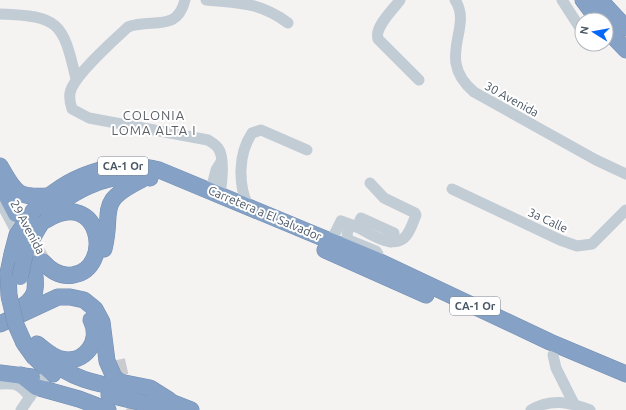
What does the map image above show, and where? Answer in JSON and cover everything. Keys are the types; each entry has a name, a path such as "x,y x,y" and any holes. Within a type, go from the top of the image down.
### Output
{"highway":[{"path":"583,0 592,12"},
{"path":"600,0 620,38"},
{"path":"0,166 13,187 19,193 29,197 48,196"},
{"name":"Carretera a El Salvador","path":"9,291 20,277 26,249 48,196 66,183 93,172 120,166 159,170 216,192 329,240 346,242 376,260 550,342 626,374"},
{"path":"59,280 77,280 91,274 100,261 106,244 107,214 112,200 124,188 146,177"},
{"name":"Carretera a El Salvador","path":"31,341 14,320 9,291 10,261 18,235 55,206 85,188 119,178 146,177 175,185 375,272 553,355 626,385"},
{"path":"0,183 16,214"},
{"path":"38,220 60,213 77,213 91,221 97,240 95,256 92,263 81,272 70,275 59,274 38,263"},
{"path":"38,263 43,273 88,294 105,307 110,315 117,360"},
{"path":"0,317 25,305 31,300 36,286 38,263"},
{"path":"0,324 58,297 70,297 84,300 95,309 104,328 107,361 114,378 120,382 150,388 170,405"},
{"path":"0,335 62,306 70,305 82,310 90,318 94,326 94,337 90,350 78,358 61,359 31,341"},
{"name":"CA-1 Or","path":"31,341 41,364 65,381 84,389 162,406 170,405"},
{"name":"CA-1 Or","path":"31,341 49,359 76,376 191,410"},
{"path":"0,373 21,375 36,388 79,399 108,410"},
{"path":"36,388 65,381"}],"street":[{"path":"185,0 182,10 173,20 164,23 135,24 128,27 76,79 70,92 69,100 72,108 83,116 208,140 218,147 221,155 220,162 223,170 216,192"},
{"path":"206,0 255,5 271,11 288,23"},
{"path":"400,0 378,28 376,35 378,39 419,80"},
{"name":"30 Avenida","path":"455,0 458,4 460,19 454,55 459,74 464,84 474,92 596,160 626,174"},
{"path":"562,0 574,19"},
{"path":"0,14 29,15 43,18 55,24 62,33 72,59 76,79"},
{"path":"248,206 240,184 246,146 252,133 261,130 307,150"},
{"path":"350,224 390,242 399,241 405,237 415,213 384,198 370,183"},
{"name":"3a Calle","path":"452,189 560,240 577,246 592,244 626,210"},
{"name":"29 Avenida","path":"0,201 38,263"},
{"path":"329,240 350,224"},
{"path":"346,242 350,224"},
{"path":"553,355 556,368 574,404"},
{"path":"0,384 16,384 36,388 21,410"},
{"path":"531,410 544,403 554,401 574,404 590,410"}],"tunnel":[{"path":"25,231 43,262"},
{"path":"117,360 126,400 135,410"}],"district":[{"name":"COLONIA LOMA ALTA I","path":"154,122"}]}
